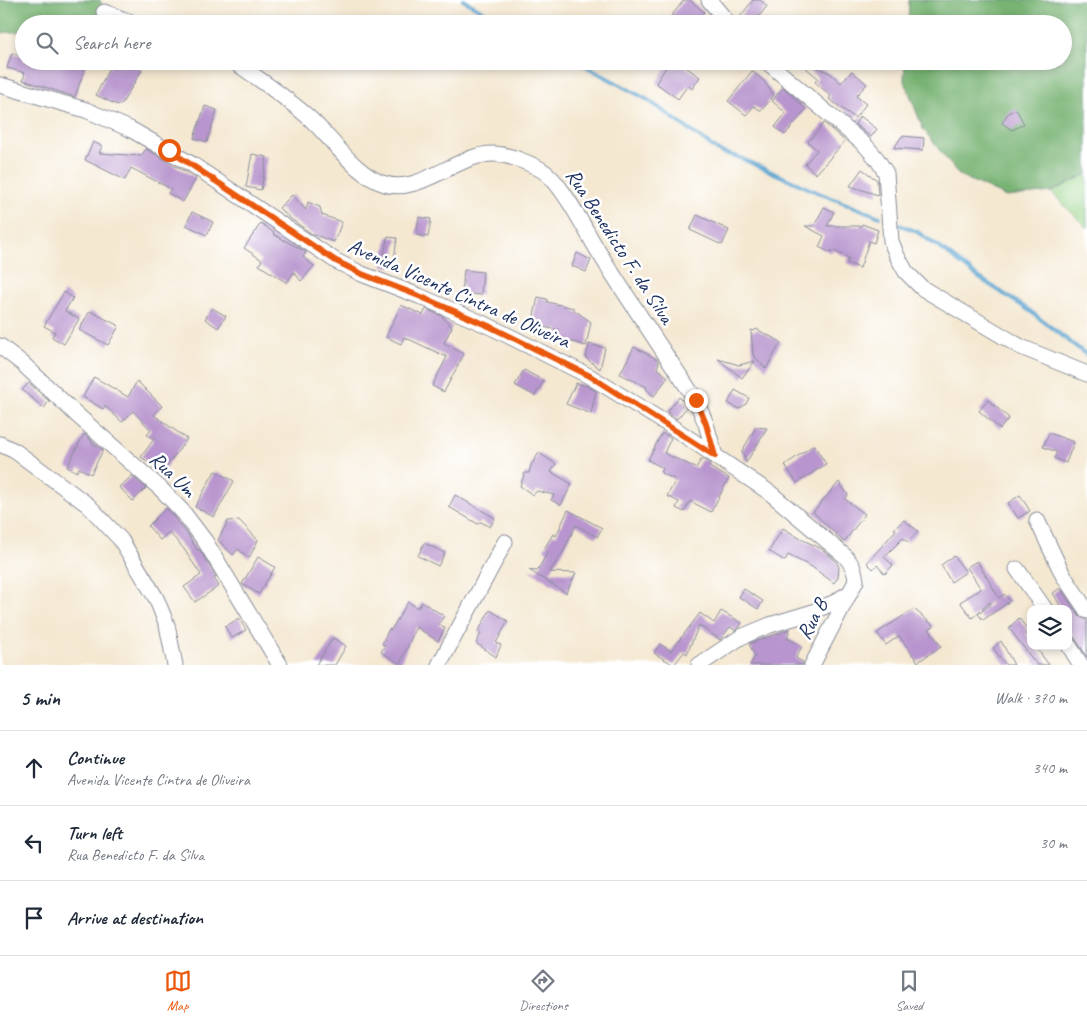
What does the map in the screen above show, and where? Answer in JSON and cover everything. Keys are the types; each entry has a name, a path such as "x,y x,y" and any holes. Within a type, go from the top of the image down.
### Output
{"street":[{"path":"709,0 722,15"},
{"path":"104,12 112,15"},
{"name":"Rua Benedicto F. da Silva","path":"246,70 308,116 365,174 385,184 404,186 482,155 494,154 507,156 536,166 547,174 559,188 696,400 706,424 715,456"},
{"path":"777,70 865,145 878,159 886,173 891,241 906,272 916,283 1021,346 1087,374"},
{"name":"Avenida Vicente Cintra de Oliveira","path":"0,85 86,110 130,129 193,166 336,261 362,274 491,327 590,376 769,492 852,564 856,581 850,592"},
{"name":"Rua Um","path":"0,346 22,363 77,415 161,489 183,512 205,541 280,665"},
{"path":"0,444 15,451 88,505 122,540 160,608 167,625 175,665"},
{"path":"1037,520 1063,574 1087,611"},
{"path":"439,665 505,542"},
{"path":"1017,568 1043,605"},
{"path":"700,665 741,637 770,625 810,613 835,602 850,592"},
{"name":"Rua B","path":"812,665 850,592"},
{"path":"1072,650 1081,665"}],"green space":[{"path":"0,0 100,0 104,12 99,15 15,15 15,32 0,33"},
{"path":"909,0 1087,0 1087,174 1051,192 1006,197 959,175 923,129 904,79 904,70 1072,70 1072,15 908,15"},
{"path":"1087,174 1087,228 1051,192"}],"building":[{"path":"684,0 690,0 704,12 702,15 672,15"},
{"path":"753,0 760,0 767,6 760,15 741,15"},
{"path":"12,53 15,54 15,70 84,70 75,97 23,80 25,73 7,68"},
{"path":"108,70 142,70 121,105 96,95"},
{"path":"664,70 690,70 700,77 692,89 688,85 678,99 656,83"},
{"path":"808,70 823,70 830,73 841,83 852,71 867,84 856,96 866,104 855,118 829,99 831,96 815,82 818,78"},
{"path":"752,71 763,80 774,95 761,111 754,106 746,115 728,101"},
{"path":"783,87 806,109 785,135 775,127 786,113 772,101"},
{"path":"205,106 217,110 207,142 194,138"},
{"path":"1016,109 1024,124 1012,130 1002,123 1008,113"},
{"path":"860,116 877,129 871,137 855,124"},
{"path":"824,123 845,141 816,174 805,164 817,150 808,142"},
{"path":"902,136 924,138 923,150 894,148"},
{"path":"93,142 102,146 99,153 141,156 146,149 196,178 183,202 168,193 171,189 131,168 125,180 85,160"},
{"path":"252,154 267,157 261,190 246,187"},
{"path":"862,169 877,180 878,195 850,186"},
{"path":"292,195 306,210 308,202 320,207 322,215 342,222 334,242 312,234 279,208"},
{"path":"824,207 834,212 827,226 861,226 862,224 878,230 874,243 869,241 860,268 847,263 849,258 832,250 831,253 819,247 824,236 805,226 814,226"},
{"path":"192,212 213,222 207,235 186,225"},
{"path":"697,215 729,230 722,245 690,230"},
{"path":"419,217 431,219 428,237 416,235"},
{"path":"261,223 273,234 306,252 303,257 314,266 301,281 294,272 287,283 259,265 262,260 244,248"},
{"path":"387,237 397,238 393,267 383,266"},
{"path":"577,253 591,260 586,272 572,266"},
{"path":"464,270 483,272 481,295 462,293"},
{"path":"64,292 73,298 65,311 79,319 64,344 52,337 55,332 44,326"},
{"path":"538,297 547,299 547,302 574,308 574,310 591,322 586,346 557,337 559,330 532,325"},
{"path":"401,305 423,315 426,309 442,316 452,327 444,343 464,354 444,392 432,386 447,357 404,337 401,344 386,337"},
{"path":"212,308 226,316 218,328 205,319"},
{"path":"90,311 119,326 108,345 79,330"},
{"path":"756,329 781,342 766,369 753,355 751,330 754,331"},
{"path":"589,344 605,348 600,369 586,358"},
{"path":"634,347 657,359 659,362 657,368 668,377 654,396 646,389 647,387 620,374"},
{"path":"718,359 739,365 755,361 742,378"},
{"path":"524,370 544,381 535,396 515,385"},
{"path":"94,377 128,397 137,381 162,406 154,415 187,439 162,472 141,457 154,439 147,435 151,430 133,411 122,422 105,406 103,409 83,397"},
{"path":"29,383 49,401 44,408 22,390"},
{"path":"576,383 596,391 591,414 566,404"},
{"path":"735,390 749,398 746,404 739,409 728,403"},
{"path":"679,397 688,406 677,419 667,412"},
{"path":"988,400 1009,418 1000,429 979,411"},
{"path":"756,427 767,428 746,463 742,451"},
{"path":"662,433 671,438 664,453 696,468 701,460 705,460 710,463 708,466 729,478 711,512 690,501 684,512 676,508 679,502 667,496 676,480 661,473 663,468 648,460"},
{"path":"1049,433 1074,442 1066,463 1054,458 1057,452 1043,447"},
{"path":"84,434 91,442 103,450 91,474 79,468 77,472 67,467"},
{"path":"814,445 826,464 797,483 785,465"},
{"path":"539,453 556,464 551,472 572,484 561,505 551,500 554,495 537,491 533,495 520,486 525,473 529,473 531,465"},
{"path":"215,471 234,481 214,517 195,507"},
{"path":"132,476 146,488 133,501 119,487"},
{"path":"839,482 848,495 845,499 865,514 844,542 813,512"},
{"path":"455,495 495,518 490,527 481,522 478,524 449,507"},
{"path":"1020,495 1030,511 1018,518 1008,503"},
{"path":"166,508 189,536 197,550 199,549 216,577 214,578 219,586 195,602 184,587 201,575 184,549 169,532 160,540 148,526"},
{"path":"568,510 602,528 597,537 576,525 563,552 550,572 576,573 566,593 529,570 537,571 548,552 544,549 553,534 556,536"},
{"path":"239,520 258,540 249,558 238,549 233,555 218,540 228,521"},
{"path":"904,520 918,531 908,542 903,538 884,557 893,565 885,574 877,565 873,569 867,563 896,530 894,529"},
{"path":"783,528 822,549 836,561 839,567 838,577 834,583 812,567 788,555 785,561 769,551"},
{"path":"424,543 445,553 438,566 418,556"},
{"path":"954,556 966,572 951,582 941,565"},
{"path":"258,557 275,567 259,594 242,584"},
{"path":"977,561 999,598 1004,594 1010,601 983,620 978,614 991,604 990,602 972,618 960,602 981,589 967,567"},
{"path":"1060,588 1072,605 1060,605 1053,593"},
{"path":"744,589 763,601 758,609 739,597"},
{"path":"408,602 418,608 422,602 444,616 439,624 445,628 438,641 416,627 400,664 381,652 385,645 382,644 389,629 391,630"},
{"path":"1072,606 1079,616 1087,620 1087,657 1072,633"},
{"path":"914,609 934,626 929,629 941,646 918,662 899,636 886,645 877,633"},
{"path":"490,610 508,621 496,643 501,645 496,657 476,643 481,633 478,632"},
{"path":"721,611 742,623 739,628 735,630 730,627 720,640 699,625 687,654 684,652 674,665 654,653 660,644 671,651 700,613 714,623"},
{"path":"239,618 246,630 232,638 225,627"},
{"path":"1019,618 1027,629 1027,650 1038,650 1049,665 1037,665 1009,628"},
{"path":"790,629 787,638 802,646 796,658 803,662 803,665 750,665 755,656 749,644"},
{"path":"333,638 346,646 335,665 316,665"},
{"path":"1001,641 1014,665 1006,665 993,648"}],"waterway":[{"path":"463,0 490,15"},
{"path":"593,70 648,100 720,152 738,157 819,193 880,217"},
{"path":"900,225 916,231 978,277 1030,311 1087,355"}],"route":[{"path":"169,150 336,261 362,274 491,327 590,376 715,456 706,424 696,400"}]}
